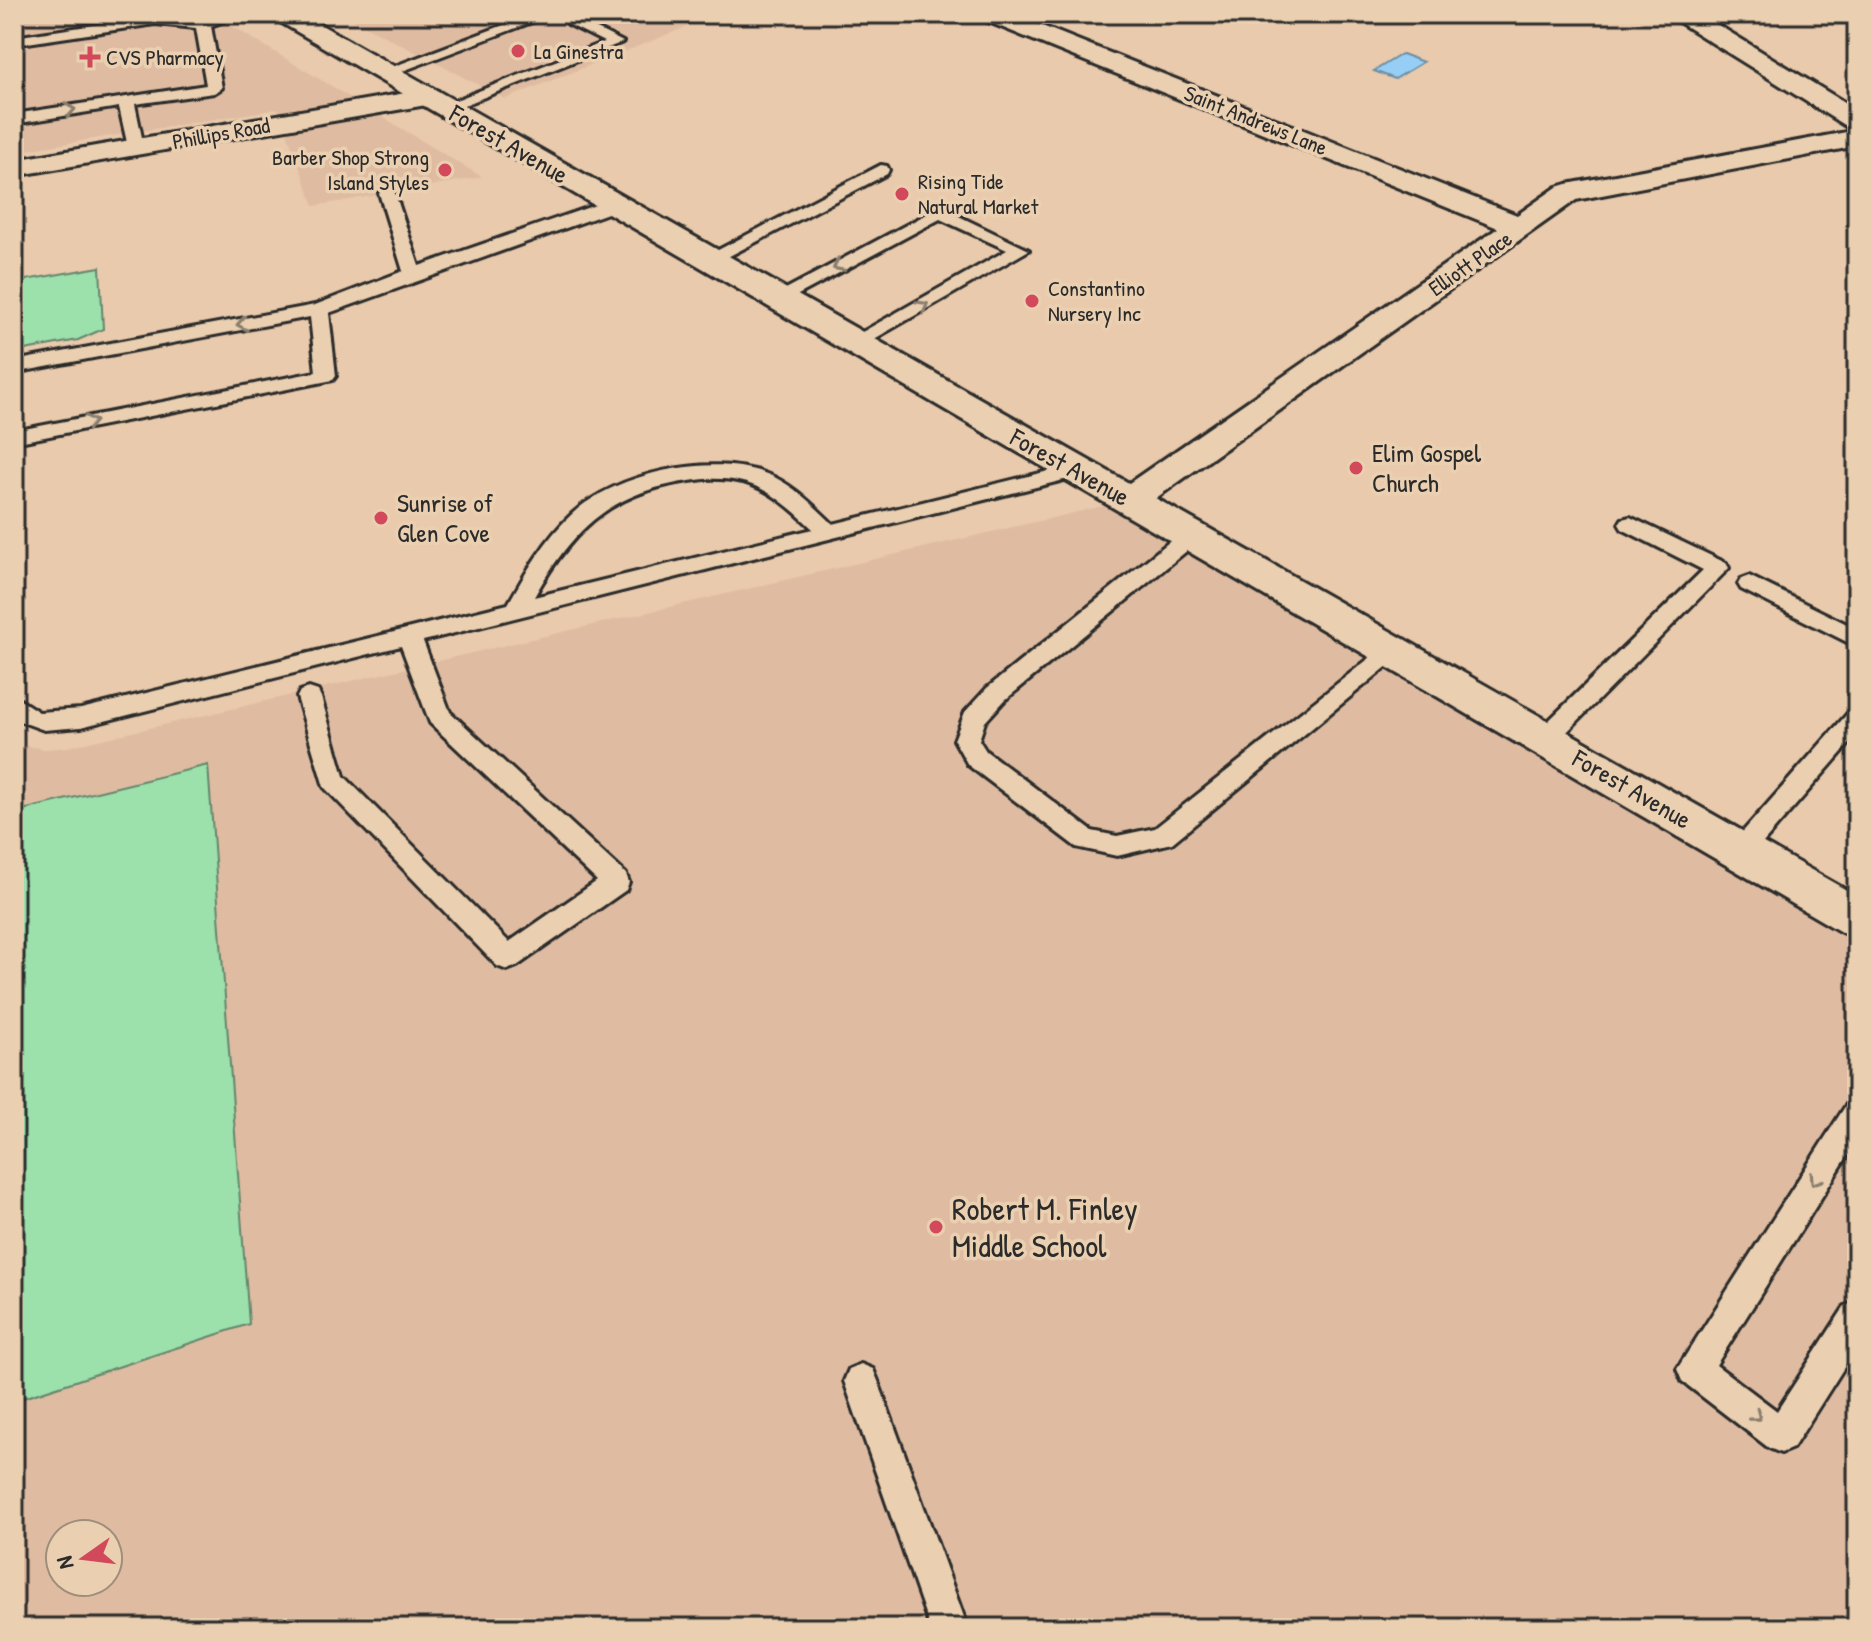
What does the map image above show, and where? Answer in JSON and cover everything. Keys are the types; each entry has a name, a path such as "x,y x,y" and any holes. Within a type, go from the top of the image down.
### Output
{"street":[{"name":"Forest Avenue","path":"284,14 1073,471 1192,535 1857,919"},
{"name":"Saint Andrews Lane","path":"990,14 1521,227"},
{"path":"1683,14 1857,121"},
{"name":"Phillips Road","path":"14,168 437,102"},
{"name":"Elliott Place","path":"1129,500 1521,227 1546,206 1577,190 1857,138"}],"lane":[{"path":"14,41 155,20 203,24 235,14"},
{"path":"387,72 546,14"},
{"path":"437,102 616,42 573,21"},
{"path":"14,119 214,88 203,24"},
{"path":"126,101 136,147"},
{"path":"708,260 881,170"},
{"path":"387,193 413,274"},
{"path":"14,367 319,310 613,205"},
{"path":"776,299 940,212 1020,250 855,344"},
{"path":"14,437 326,376 319,310"},
{"path":"14,705 25,718 48,722 81,718 1073,471"},
{"path":"516,610 551,552 591,510 616,494 659,481 699,473 747,475 766,482 797,502 829,532"},
{"path":"1545,739 1718,568 1630,524"},
{"path":"1192,535 996,694 974,718 966,740 977,758 1085,840 1117,846 1163,836 1394,651"},
{"path":"1749,584 1857,639"},
{"path":"309,697 333,780 507,958 616,882 439,717 409,636"},
{"path":"1740,852 1857,719"},
{"path":"1857,1115 1694,1369 1781,1436 1857,1317"},
{"path":"861,1381 949,1628"}],"shaded area":[{"path":"14,14 212,14 482,177 314,206 278,109 14,152"},
{"path":"342,14 657,14 689,26 505,99"},
{"name":"Robert M. Finley Middle School","path":"1129,500 1857,919 1857,1628 14,1628 14,744 45,749 68,747"}],"green space":[{"path":"100,267 103,329 78,340 14,352 14,282"},
{"path":"208,765 249,1324 14,1401 14,812"}],"water":[{"path":"1402,54 1423,62 1395,79 1374,71"}],"place":[{"name":"La Ginestra","path":"518,51"},
{"name":"CVS Pharmacy","path":"90,57"},
{"name":"Barber Shop Strong Island Styles","path":"445,170"},
{"name":"Rising Tide Natural Market","path":"902,194"},
{"name":"Constantino Nursery Inc","path":"1032,301"},
{"name":"Elim Gospel Church","path":"1356,468"},
{"name":"Sunrise of Glen Cove","path":"381,518"},
{"name":"Robert M. Finley Middle School","path":"936,1227"}]}
